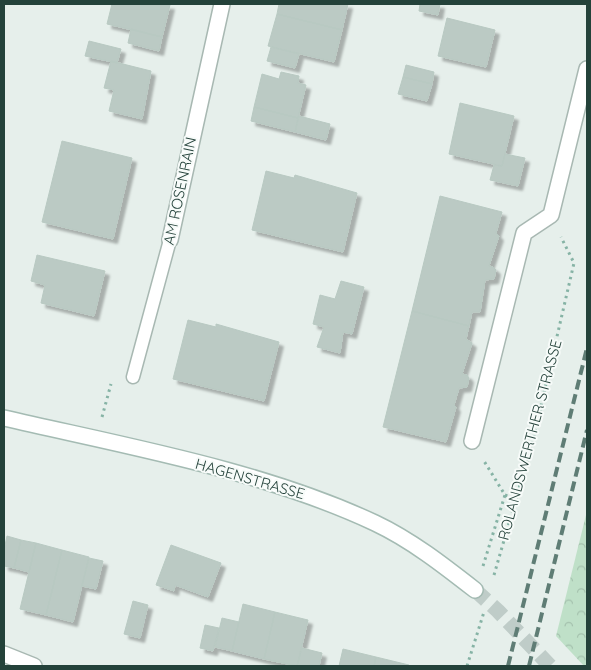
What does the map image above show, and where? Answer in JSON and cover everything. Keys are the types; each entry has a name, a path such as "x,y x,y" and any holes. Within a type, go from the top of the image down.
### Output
{"street":[{"name":"AM ROSENRAIN","path":"170,240 222,4"},
{"path":"472,442 524,233 551,215 587,69"},
{"name":"HAGENSTRASSE","path":"4,418 242,475 317,498 376,523 425,551 475,590"},
{"path":"4,654 34,666"}],"lane":[{"name":"AM ROSENRAIN","path":"133,377 170,240"}],"path":[{"name":"ROLANDSWERTHER STRASSE","path":"492,585 533,440 574,263 551,215"},
{"path":"105,406 111,384"},
{"path":"472,442 505,495 516,499"},
{"path":"485,561 505,495"},
{"path":"467,666 486,604"}],"green space":[{"path":"587,511 587,666 584,666 556,636"}],"building":[{"path":"112,4 170,5 162,37 107,24"},
{"path":"279,4 348,4 342,30 277,14"},
{"path":"420,4 440,4 438,15 419,11"},
{"path":"277,14 342,30 334,62 268,46"},
{"path":"447,18 495,30 486,67 438,56"},
{"path":"131,29 162,37 159,51 128,43"},
{"path":"89,41 121,49 117,63 85,56"},
{"path":"271,47 299,54 295,68 267,61"},
{"path":"111,61 151,71 142,119 109,111 114,90 104,88"},
{"path":"406,65 434,72 432,84 403,77"},
{"path":"281,72 299,76 298,83 306,85 298,118 254,107 262,74 279,79"},
{"path":"403,77 432,84 427,101 398,94"},
{"path":"460,103 514,116 502,166 449,154"},
{"path":"254,107 298,118 295,132 251,121"},
{"path":"299,116 330,124 326,140 295,132"},
{"path":"62,141 132,158 113,239 42,222"},
{"path":"505,154 525,158 518,186 490,180 494,165 502,166"},
{"path":"266,171 294,178 295,175 357,193 343,252 252,230"},
{"path":"440,196 502,212 496,233 499,236 489,266 496,270 494,279 485,280 480,312 472,312 469,326 412,311"},
{"path":"37,255 105,271 94,316 41,303 45,285 31,281"},
{"path":"341,281 364,287 352,334 343,332 340,353 317,347 324,327 313,324 320,295 335,299"},
{"path":"412,311 469,326 466,339 472,343 462,374 467,375 469,378 467,387 459,388 454,405 456,407 446,442 383,427"},
{"path":"188,320 216,327 216,324 279,342 264,401 173,379"},
{"path":"7,536 21,540 14,568 4,566 4,550"},
{"path":"21,540 36,543 29,572 14,568"},
{"path":"36,543 62,550 46,615 20,609"},
{"path":"171,545 221,563 208,597 175,585 174,591 156,585"},
{"path":"62,550 89,557 73,622 46,615"},
{"path":"89,558 103,561 96,589 82,586"},
{"path":"133,601 148,605 140,638 124,634"},
{"path":"243,604 275,612 264,659 232,651"},
{"path":"275,612 308,620 297,666 264,659"},
{"path":"222,618 239,622 232,651 215,647"},
{"path":"205,625 219,628 213,651 200,648"},
{"path":"302,648 322,653 319,666 297,666"},
{"path":"343,649 376,657 374,666 339,666"},
{"path":"376,657 409,665 409,666 374,666"}],"tunnel":[{"path":"475,590 498,611 550,666"}],"railway":[{"path":"508,666 587,348"},
{"path":"529,666 587,430"}]}
